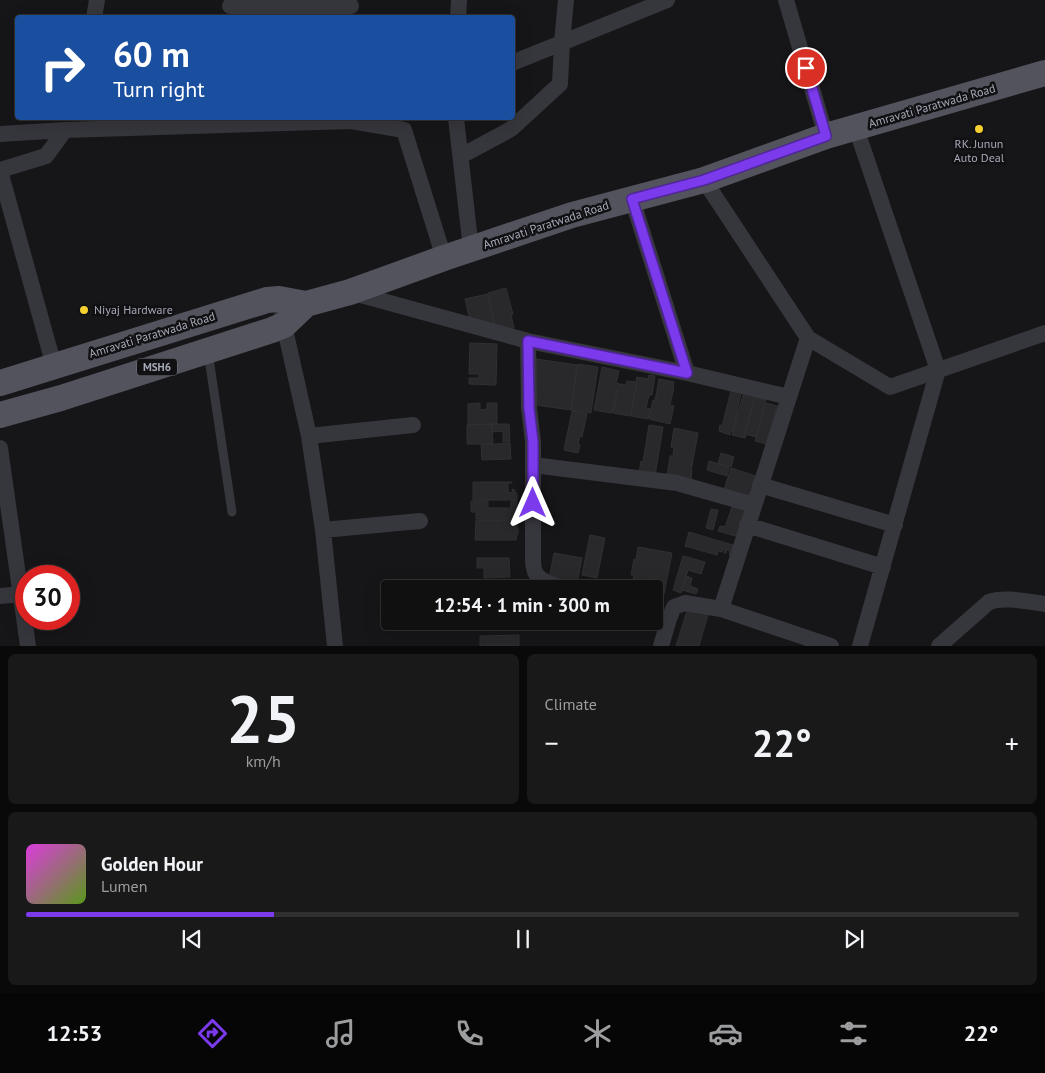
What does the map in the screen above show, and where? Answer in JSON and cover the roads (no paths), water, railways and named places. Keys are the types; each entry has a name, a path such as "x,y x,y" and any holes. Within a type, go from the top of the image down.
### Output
{"main road":[{"name":"Amravati Paratwada Road","path":"0,383 267,300 278,299 306,304 350,292 572,214 704,180 826,136 1045,73"},
{"name":"Amravati Paratwada Road","path":"0,415 61,398 272,330 284,325 306,304"}],"street":[{"path":"95,15 98,0"},
{"path":"458,15 459,0"},
{"path":"461,156 511,129 560,84 566,0"},
{"path":"515,62 667,0"},
{"path":"786,0 826,136"},
{"path":"229,8 351,8"},
{"path":"0,134 72,126 286,120"},
{"path":"362,120 406,124 444,258"},
{"path":"456,120 472,249"},
{"path":"54,366 0,171 46,156 72,126"},
{"path":"856,128 938,370 860,646"},
{"path":"704,180 808,338 890,387 1045,333"},
{"path":"632,199 687,373"},
{"path":"350,292 528,341 687,373 789,397"},
{"path":"278,299 309,436 323,530 335,646"},
{"path":"721,609 808,338"},
{"path":"528,341 529,408 533,442 533,560 535,573 544,580"},
{"path":"309,436 413,425"},
{"path":"0,448 18,565"},
{"path":"533,465 678,483 754,505"},
{"path":"760,485 895,525"},
{"path":"323,530 420,521"},
{"path":"747,525 883,567"},
{"path":"0,596 15,595"},
{"path":"939,646 989,602 995,599 1045,604"},
{"path":"663,616 674,607 685,603 721,609 831,646"},
{"path":"26,630 28,646"},
{"path":"661,646 662,630"}],"lane":[{"path":"208,351 232,512"}],"place":[{"name":"RK. Junun Auto Deal","path":"979,129"},
{"name":"Niyaj Hardware","path":"84,310"}]}
